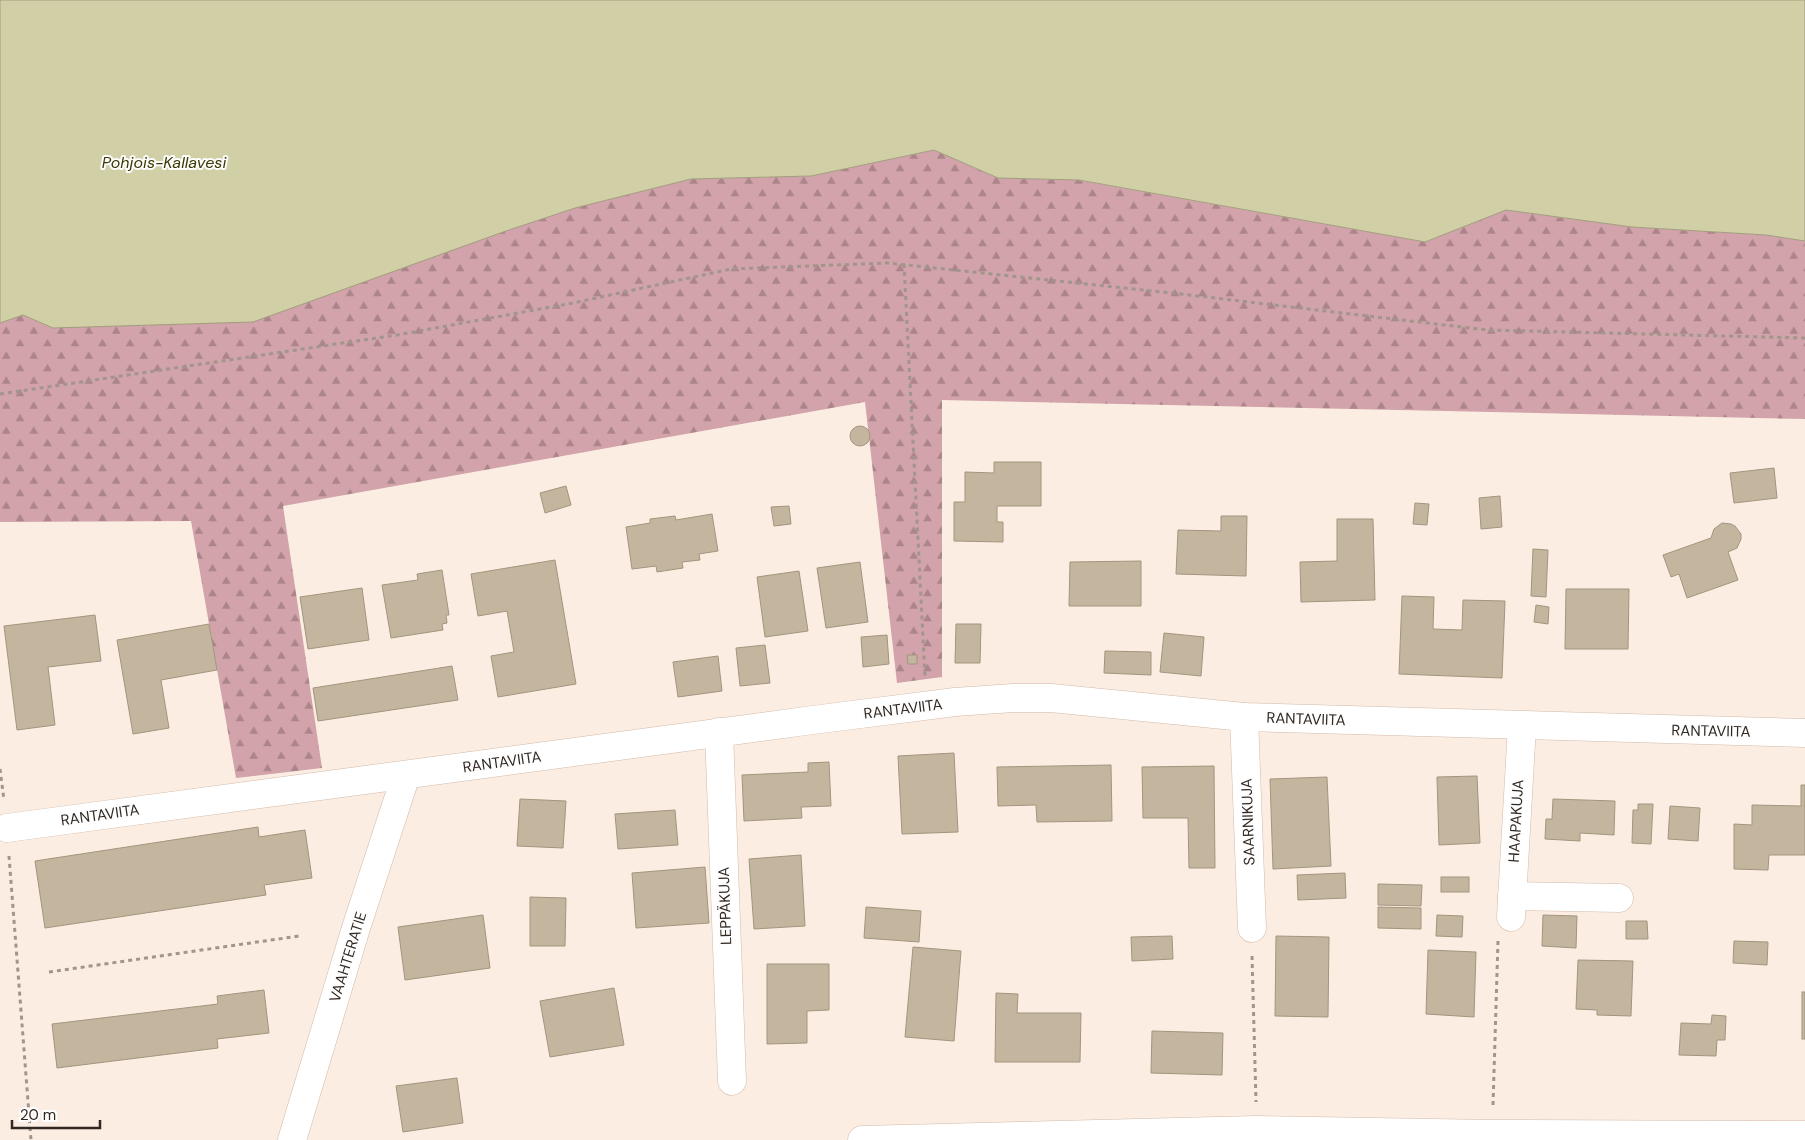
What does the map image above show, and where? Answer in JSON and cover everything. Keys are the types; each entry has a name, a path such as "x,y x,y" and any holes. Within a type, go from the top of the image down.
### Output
{"street":[{"name":"RANTAVIITA","path":"7,828 155,807 406,776 719,732 926,706 1014,698 1051,698 1244,717 1805,733"},
{"name":"SAARNIKUJA","path":"1244,717 1252,928"},
{"name":"HAAPAKUJA","path":"1511,906 1522,726"},
{"name":"LEPPÄKUJA","path":"719,732 732,1081"},
{"name":"VAAHTERATIE","path":"292,1140 356,928 406,776"},
{"path":"1511,906 1619,898"},
{"path":"862,1140 1256,1130 1493,1134 1805,1135"}],"path":[{"path":"0,394 397,335 573,303 731,269 888,263 1171,293 1487,330 1805,338"},
{"path":"904,264 926,706"},
{"path":"0,769 7,828 31,1140"},
{"path":"1493,1134 1498,936 1511,906"},
{"path":"1252,928 1256,1106"},
{"path":"50,972 299,936"}],"green space":[{"path":"934,150 998,178 1078,180 1425,242 1506,210 1632,227 1766,235 1805,241 1805,419 942,400 942,677 897,683 865,402 283,506 322,768 236,778 191,521 0,522 0,323 23,315 53,328 506,231 575,208 691,179 811,176"}],"water":[{"name":"Pohjois-Kallavesi","path":"0,0 1805,0 1805,241 1766,235 1632,227 1506,210 1425,242 1079,180 998,178 934,150 811,176 691,179 575,208 253,322 53,328 23,315 0,323"}],"building":[{"path":"860,426 867,429 870,436 867,443 860,446 853,443 850,436 853,429"},
{"path":"994,462 1041,462 1041,506 997,506 997,522 1003,522 1003,542 954,541 954,502 965,502 965,472 994,473"},
{"path":"1774,468 1777,498 1734,503 1730,473"},
{"path":"566,486 571,505 545,513 540,493"},
{"path":"1500,496 1502,527 1481,529 1479,498"},
{"path":"1415,503 1429,504 1427,525 1413,524"},
{"path":"789,506 791,524 774,526 771,507"},
{"path":"712,514 718,551 699,554 700,560 682,562 683,568 657,572 656,566 632,569 626,527 650,523 650,519 675,516 676,520"},
{"path":"1221,516 1247,516 1246,576 1176,574 1178,530 1221,531"},
{"path":"1337,519 1373,519 1375,600 1301,602 1300,562 1337,561"},
{"path":"1722,523 1735,526 1741,534 1737,548 1728,552 1738,580 1687,598 1679,574 1671,577 1663,555 1711,538 1714,529"},
{"path":"1533,549 1548,550 1546,597 1531,596"},
{"path":"555,560 576,684 498,697 491,656 514,652 507,611 478,616 471,574"},
{"path":"1141,561 1141,606 1069,606 1070,562"},
{"path":"860,562 868,622 826,628 817,568"},
{"path":"442,570 449,615 446,615 447,623 442,624 443,630 391,638 382,585 418,580 417,574"},
{"path":"799,571 808,631 765,637 757,577"},
{"path":"362,588 369,640 308,649 300,597"},
{"path":"1566,589 1629,589 1628,649 1565,649"},
{"path":"1402,596 1434,597 1433,629 1462,630 1463,600 1505,601 1502,678 1399,674"},
{"path":"1536,605 1549,607 1548,624 1534,622"},
{"path":"95,615 101,661 48,667 55,725 17,730 4,626"},
{"path":"209,624 217,670 161,680 169,728 133,734 117,640"},
{"path":"956,624 981,624 980,663 955,663"},
{"path":"1164,633 1204,637 1201,676 1160,672"},
{"path":"887,635 889,664 863,667 861,637"},
{"path":"765,645 770,683 740,686 736,648"},
{"path":"1105,651 1151,652 1151,675 1104,673"},
{"path":"907,655 917,655 917,664 908,664"},
{"path":"718,656 722,691 678,697 673,662"},
{"path":"452,666 458,700 318,721 313,688"},
{"path":"954,753 958,832 902,834 898,756"},
{"path":"829,762 831,806 801,807 802,818 744,821 742,775 808,772 808,763"},
{"path":"1111,765 1112,821 1037,822 1036,805 998,806 997,767"},
{"path":"1214,766 1215,868 1189,868 1188,818 1143,818 1142,767"},
{"path":"1477,776 1480,843 1439,845 1437,777"},
{"path":"1327,777 1331,866 1273,869 1270,779"},
{"path":"1801,785 1805,785 1805,855 1769,855 1768,870 1734,869 1734,824 1752,825 1752,805 1801,806"},
{"path":"520,799 566,801 563,848 517,846"},
{"path":"1553,799 1615,801 1614,835 1580,833 1580,841 1545,839 1546,819 1552,819"},
{"path":"1638,804 1653,804 1651,844 1632,843 1633,810 1638,810"},
{"path":"1670,806 1700,808 1698,841 1668,839"},
{"path":"675,810 678,845 618,849 615,814"},
{"path":"258,827 259,837 305,830 312,878 264,885 266,895 45,928 35,861"},
{"path":"801,855 805,926 754,929 749,859"},
{"path":"705,867 709,923 636,928 632,873"},
{"path":"1345,873 1346,898 1298,900 1297,875"},
{"path":"1441,877 1469,877 1469,892 1441,892"},
{"path":"1378,884 1422,885 1421,906 1378,905"},
{"path":"530,897 566,898 565,946 530,946"},
{"path":"866,907 921,911 919,942 864,938"},
{"path":"1378,907 1421,908 1421,929 1378,928"},
{"path":"483,915 490,968 405,980 398,927"},
{"path":"1437,915 1463,916 1462,937 1436,936"},
{"path":"1543,915 1577,916 1576,948 1542,946"},
{"path":"1626,921 1647,921 1648,939 1626,939"},
{"path":"1172,936 1173,959 1132,961 1131,937"},
{"path":"1276,936 1329,937 1328,1017 1275,1016"},
{"path":"1734,941 1768,942 1767,965 1733,963"},
{"path":"913,947 961,951 954,1041 905,1037"},
{"path":"1428,950 1476,952 1474,1017 1426,1014"},
{"path":"1578,960 1633,961 1631,1016 1597,1015 1597,1010 1576,1009"},
{"path":"767,964 829,964 829,1010 807,1011 807,1043 767,1044"},
{"path":"614,988 624,1045 550,1057 540,1001"},
{"path":"264,990 269,1033 217,1039 218,1048 57,1068 52,1024 218,1004 217,996"},
{"path":"1802,992 1805,992 1805,1039 1802,1039"},
{"path":"996,993 1018,994 1017,1013 1081,1013 1080,1062 995,1062"},
{"path":"1712,1015 1726,1016 1725,1040 1717,1040 1716,1056 1679,1055 1681,1023 1711,1024"},
{"path":"1152,1031 1223,1033 1222,1075 1151,1073"},
{"path":"457,1078 463,1123 403,1132 396,1086"}]}
